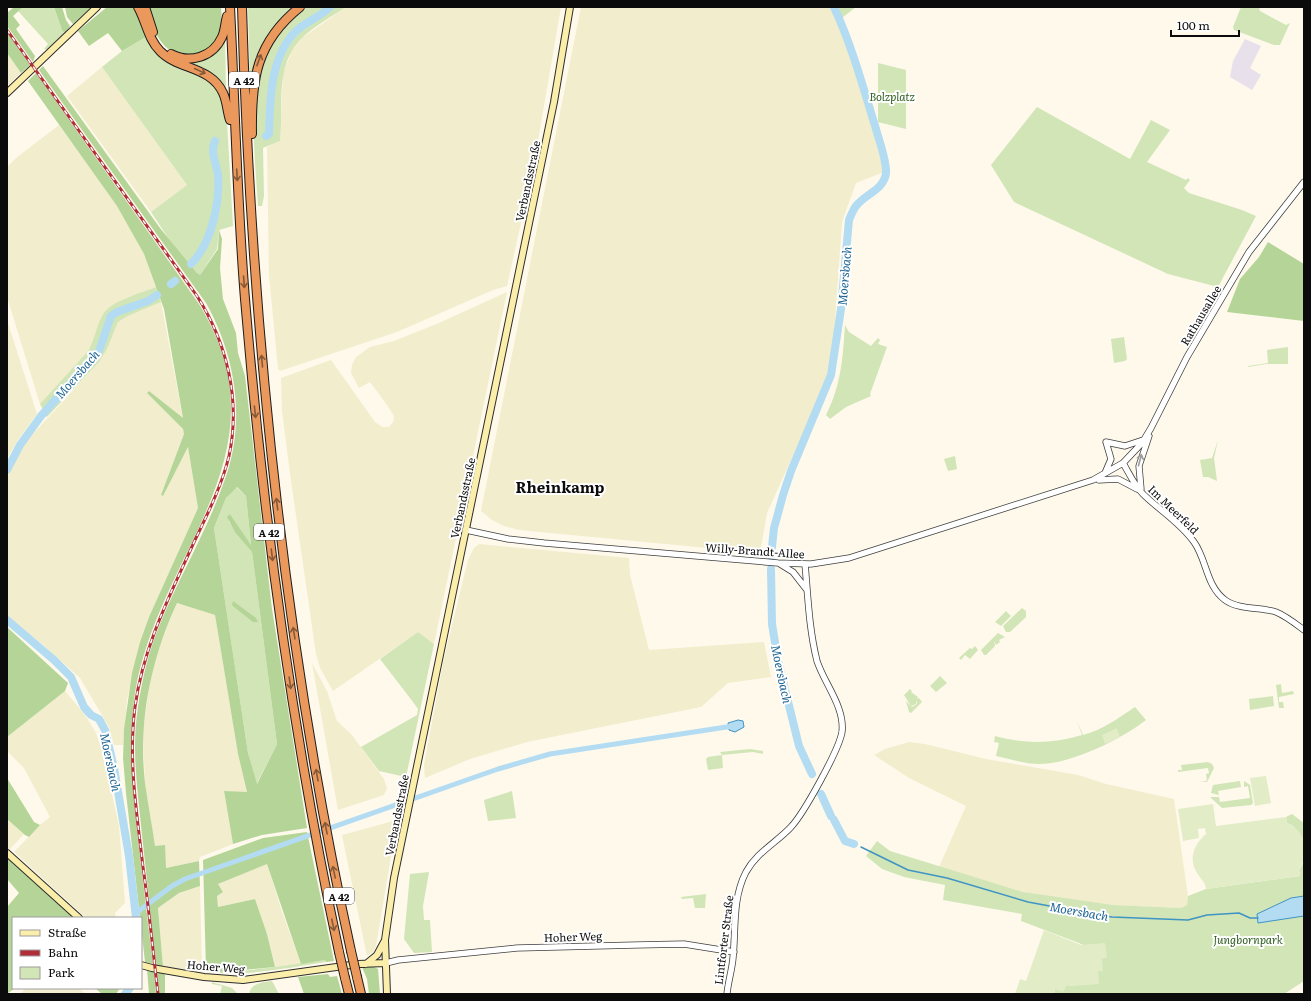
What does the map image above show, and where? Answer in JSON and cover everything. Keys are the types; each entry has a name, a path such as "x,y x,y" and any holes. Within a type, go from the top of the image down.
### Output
{"highway":[{"path":"138,7 151,39 159,51 170,59 208,75 219,86 226,98 235,136"},
{"path":"144,7 155,36 163,48 178,58 192,59 202,56 218,44 223,34 229,7"},
{"name":"A 42","path":"229,7 245,298 264,492 291,692 312,818 349,994"},
{"name":"A 42","path":"242,7 256,295 276,491 291,615 323,814 361,994"},
{"path":"248,154 252,134 253,85 259,61 269,40 276,30 300,7"}],"main road":[{"path":"7,93 97,7"},
{"name":"Verbandsstraße","path":"387,994 385,940 394,878 554,102 570,7"},
{"path":"7,853 78,917"},
{"path":"366,964 377,955 385,940"},
{"name":"Hoher Weg","path":"142,965 204,977 243,980 366,964 386,963"}],"street":[{"name":"Rathausallee","path":"1123,463 1132,455 1151,428 1187,357 1250,252 1304,182"},
{"path":"1141,492 1138,476 1139,466 1151,428"},
{"path":"1104,475 1111,461 1110,451 1106,442 1125,446 1144,439"},
{"name":"Willy-Brandt-Allee","path":"466,530 508,539 544,543 805,564 834,561 858,556 1093,480 1123,463"},
{"name":"Im Meerfeld","path":"1123,463 1141,492 1174,520 1194,541 1200,552 1212,585 1220,595 1227,601 1237,605 1281,614 1304,630"},
{"path":"1093,480 1118,478 1141,492"},
{"path":"778,563 793,572 807,590"},
{"path":"805,564 807,590"},
{"name":"Lintforter Straße","path":"727,994 734,952 738,893 746,873 758,856 788,830 800,817 837,748 842,729 839,712 820,669 815,653 807,590"},
{"name":"Hoher Weg","path":"386,963 517,948 684,944 734,952"}],"shaded area":[{"path":"346,7 561,7 534,164 507,286 493,290 397,332 280,371 278,369 269,275 267,147 280,141 283,73 292,51 302,38"},
{"path":"581,7 831,7 860,76 862,89 884,172 856,183 842,222 833,350 826,379 767,513 760,553 519,530 504,526 492,520 481,511"},
{"path":"1245,39 1261,46 1250,68 1261,75 1252,90 1230,77 1233,61"},
{"path":"7,53 21,73 7,86"},
{"path":"102,67 187,185 151,212 67,96"},
{"path":"59,125 118,206 144,254 156,287 122,300 102,315 93,342 88,351 40,404 7,297 7,167 16,158"},
{"path":"507,292 434,644 418,632 333,691 320,668 316,654 282,411 281,378 331,360 375,422 382,427 389,427 393,422 394,416 387,405 370,382 359,388 351,373 352,365 356,357 370,347 394,341 439,323"},
{"path":"161,302 183,419 149,391 147,393 183,429 184,434 161,495 163,496 188,447 198,508 149,617 140,642 127,700 123,745 114,745 109,727 80,678 42,644 7,617 7,480 12,463 22,446 99,362 107,349 118,322 128,316"},
{"path":"7,320 37,414 18,440 7,459"},
{"path":"479,544 629,558 630,575 649,650 764,642 771,677 728,683 701,707 527,742 470,759 425,778 424,765 444,658 468,560 474,548"},
{"path":"177,603 215,615 238,754 247,792 224,792 233,844 200,857 199,861 166,868 155,847 145,784 143,731 151,674 159,647"},
{"path":"312,663 327,691 337,721 352,735 384,779 387,788 384,795 338,810"},
{"path":"65,691 85,715 96,733 102,750 119,826 125,903 115,913 116,917 85,917 14,852 40,825 50,817 24,768 7,751 7,737"},
{"path":"909,742 925,744 986,759 1078,775 1106,784 1174,799 1188,896 1187,905 1181,908 1113,905 1046,896 1023,892 939,867 966,806 909,778 874,755 885,749"},
{"path":"7,819 24,834 9,850 7,848"},
{"path":"397,820 376,946 373,952 367,956 342,835"},
{"path":"267,863 281,909 301,964 275,967 267,934 255,899 218,907 217,895 223,892 218,884"},
{"path":"200,886 202,972 200,973 163,967 158,908 179,893"},
{"path":"25,989 79,989 86,994 20,994"}],"green space":[{"path":"14,7 23,7 13,16 20,25 16,29 35,56 33,62 7,26 7,13"},
{"path":"23,7 54,7 62,30 65,34 48,50 44,49 48,44 18,11"},
{"path":"54,7 62,7 66,20 70,26 65,34 62,30"},
{"path":"65,7 91,7 73,24 67,17"},
{"path":"107,7 134,7 146,37 122,51 108,33 89,46 78,31"},
{"path":"146,7 221,7 222,16 220,33 217,41 212,47 199,54 183,55 175,53 160,40"},
{"path":"248,7 297,7 260,53 250,82"},
{"path":"304,7 346,7 317,26 301,39 287,62 282,87 280,141 263,148 264,196 262,206 258,206 254,145 257,83 262,63 272,40 285,24"},
{"path":"832,7 856,7 838,21"},
{"path":"1241,7 1259,7 1260,11 1286,25 1290,23 1280,45 1274,45 1234,30 1233,27"},
{"path":"7,32 30,65 21,73 7,53"},
{"path":"225,36 226,95 218,83 169,55"},
{"path":"146,37 157,53 169,63 203,76 214,85 223,99 227,122 233,226 219,230 217,249 200,275 180,255 151,212 187,185 102,67 122,51"},
{"name":"Bolzplatz","path":"878,63 906,70 906,129 878,122"},
{"path":"43,66 160,228 200,275 218,249 219,230 222,239 220,268 223,299 236,333 238,353 245,376 272,609 307,828 262,835 233,844 224,791 247,792 238,754 215,615 177,603 160,646 149,691 143,737 143,760 155,846 165,845 166,868 199,861 200,886 179,893 158,908 163,967 156,965 154,949 137,787 135,755 136,723 144,675 156,634 210,516 225,479 235,435 235,390 225,345 206,303 39,70","holes":["237,487 246,496 251,545 230,514 227,517 235,532 252,552 277,744 257,784 248,753 214,528 226,498"]},
{"path":"36,73 199,304 224,358 231,408 225,456 210,502 168,593 148,642 135,693 131,732 133,790 153,964 145,962 142,935 142,917 140,917 126,793 123,758 124,729 132,673 140,642 149,617 198,508 188,447 163,496 161,495 184,434 183,429 147,393 149,391 183,418 164,309 144,254 117,206 28,81"},
{"path":"1037,107 1130,159 1151,120 1170,130 1147,162 1186,180 1188,178 1190,180 1184,188 1189,193 1256,216 1218,287 1168,274 1014,202 991,165"},
{"path":"1268,242 1304,264 1304,321 1227,312 1240,279 1259,257"},
{"path":"156,287 161,302 128,316 118,322 107,349 99,362 47,417 40,404 88,351 100,320 106,311 118,302"},
{"path":"845,325 849,332 871,346 878,338 880,340 878,344 887,347 870,394 871,396 846,407 830,419 826,415 838,382 842,360"},
{"path":"1124,337 1127,359 1125,361 1114,363 1111,339"},
{"path":"1288,347 1288,364 1266,364 1248,367 1268,363 1267,350"},
{"path":"1218,440 1214,458 1217,481 1208,477 1203,477 1200,460 1212,458"},
{"path":"955,456 957,469 948,471 944,459"},
{"path":"236,487 246,496 251,546 230,514 229,522 252,552 277,744 256,785 248,753 214,528 226,498"},
{"path":"233,601 256,618 258,622 253,622 234,607 232,605"},
{"path":"1022,608 1026,611 1026,617 1010,632 1006,632 1003,626"},
{"path":"1006,611 1011,616 1001,626 995,622"},
{"path":"7,627 68,683 65,691 7,737"},
{"path":"418,632 434,644 406,777 379,771 361,747 417,715 418,709 380,659"},
{"path":"998,633 1005,637 999,640 1000,642 996,645 994,641 995,646 986,655 984,655 981,650"},
{"path":"975,646 978,650 970,659 965,655 961,660 959,658 970,648 972,649"},
{"path":"940,676 947,683 936,692 930,686"},
{"path":"1281,684 1282,693 1293,691 1294,694 1279,697 1279,702 1283,702 1284,708 1279,708 1276,685"},
{"path":"910,689 912,691 911,692 918,697 917,699 919,698 922,702 911,713 909,712 906,701 911,706 904,695"},
{"path":"1273,696 1274,706 1250,710 1249,699"},
{"path":"1135,707 1146,720 1135,728 1095,750 1066,760 1039,764 996,756 999,743 994,742 995,736 1028,742 1071,738 1082,735 1077,721 1083,735 1104,727"},
{"path":"1117,728 1120,737 1105,744 1102,735"},
{"path":"750,749 763,751 763,754 753,752 722,755 720,752"},
{"path":"722,755 723,768 708,770 706,759 708,757"},
{"path":"1208,762 1212,764 1214,768 1207,782 1200,782 1207,781 1206,774 1209,773 1208,768 1178,772 1178,770 1182,770 1181,765"},
{"path":"1266,776 1271,803 1255,806 1250,778"},
{"path":"7,778 34,822 40,825 29,837 7,819"},
{"path":"1240,781 1241,787 1218,791 1219,795 1211,793 1213,785"},
{"path":"1244,781 1250,785 1253,803 1251,805 1222,808 1210,797 1219,797 1220,802 1250,798 1248,786 1244,787"},
{"path":"512,791 516,818 488,821 484,800"},
{"path":"1213,804 1216,826 1286,817 1287,823 1298,831 1304,843 1305,850 1299,870 1300,876 1206,889 1204,882 1194,868 1193,862 1194,852 1198,842 1206,834 1205,828 1198,829 1199,838 1183,841 1178,809"},
{"path":"1292,814 1304,823 1304,840 1293,826 1287,823 1286,817"},
{"path":"307,832 334,961 326,962 325,960 301,964 267,864 218,884 223,892 217,896 218,907 255,899 267,934 275,967 223,972 206,970 203,860 263,838"},
{"name":"Jungbornpark","path":"877,841 890,851 1023,892 1113,905 1181,908 1187,905 1188,896 1206,889 1300,876 1299,870 1304,862 1304,981 1284,994 1054,994 1055,989 1067,985 1073,986 1098,971 1102,958 1107,957 1079,943 1021,921 1022,914 943,900 945,885 904,877 882,869 866,856"},
{"path":"13,858 78,917 12,917 12,989 14,989 7,994 7,907 19,893 7,879 7,859"},
{"path":"429,872 423,906 424,920 430,920 432,952 414,953 404,939 410,874"},
{"path":"706,894 705,908 695,908 693,898 682,899 681,897"},
{"path":"1044,930 1081,945 1105,943 1107,957 1102,958 1103,971 1098,971 1099,984 1067,985 1063,992 1055,989 1054,994 1015,994 1020,979 1026,981"},
{"path":"325,960 326,962 251,973 206,972 206,970 250,970"},
{"path":"362,967 374,967 378,969 380,994 369,994 367,979"},
{"path":"147,969 154,971 156,994 149,994"},
{"path":"157,972 165,974 165,994 159,994"},
{"path":"328,974 330,977 337,976 342,994 304,994 298,977"},
{"path":"272,981 279,994 249,994 252,987 255,985"},
{"path":"212,982 232,988 238,994 220,994 222,986 212,984"},
{"path":"96,989 119,989 116,994 102,994"}],"water":[{"path":"738,720 743,721 744,727 735,732 729,730 728,723"},
{"path":"1304,896 1304,916 1258,923 1257,914 1291,898"}],"waterway":[{"name":"Moersbach","path":"266,136 269,134 273,80 281,54 287,42 295,32 330,7"},
{"name":"Moersbach","path":"771,556 774,528 783,495 791,471 831,375 841,309 849,220 856,206 882,184 886,173 882,151 862,82 834,7"},
{"name":"Moersbach","path":"191,264 204,245 209,234 216,209 218,197 218,174 213,153 215,141"},
{"name":"Moersbach","path":"171,284 175,281"},
{"name":"Moersbach","path":"7,470 20,445 41,416 99,351 111,316 117,312 148,301 157,295"},
{"name":"Moersbach","path":"771,569 772,624 778,661 799,746 812,774"},
{"name":"Moersbach","path":"7,620 54,660 71,677 84,707 91,715 99,719 105,730 114,768 129,856 136,917"},
{"path":"136,913 172,886 185,879 498,769 550,754 733,726"},
{"name":"Moersbach","path":"821,794 831,816"},
{"name":"Moersbach","path":"834,820 845,841 854,844"},
{"name":"Moersbach","path":"861,847 908,870 947,878 1028,902 1071,910 1112,917 1188,920 1207,915 1239,913 1250,918 1258,918"},
{"name":"Moersbach","path":"125,994 129,989"}],"railway":[{"path":"7,30 197,296 216,333 229,373 232,393 232,435 229,456 223,478 176,581 151,642 144,663 135,707 132,747 134,787 158,994"}],"district":[{"name":"Rheinkamp","path":"560,486"}]}
